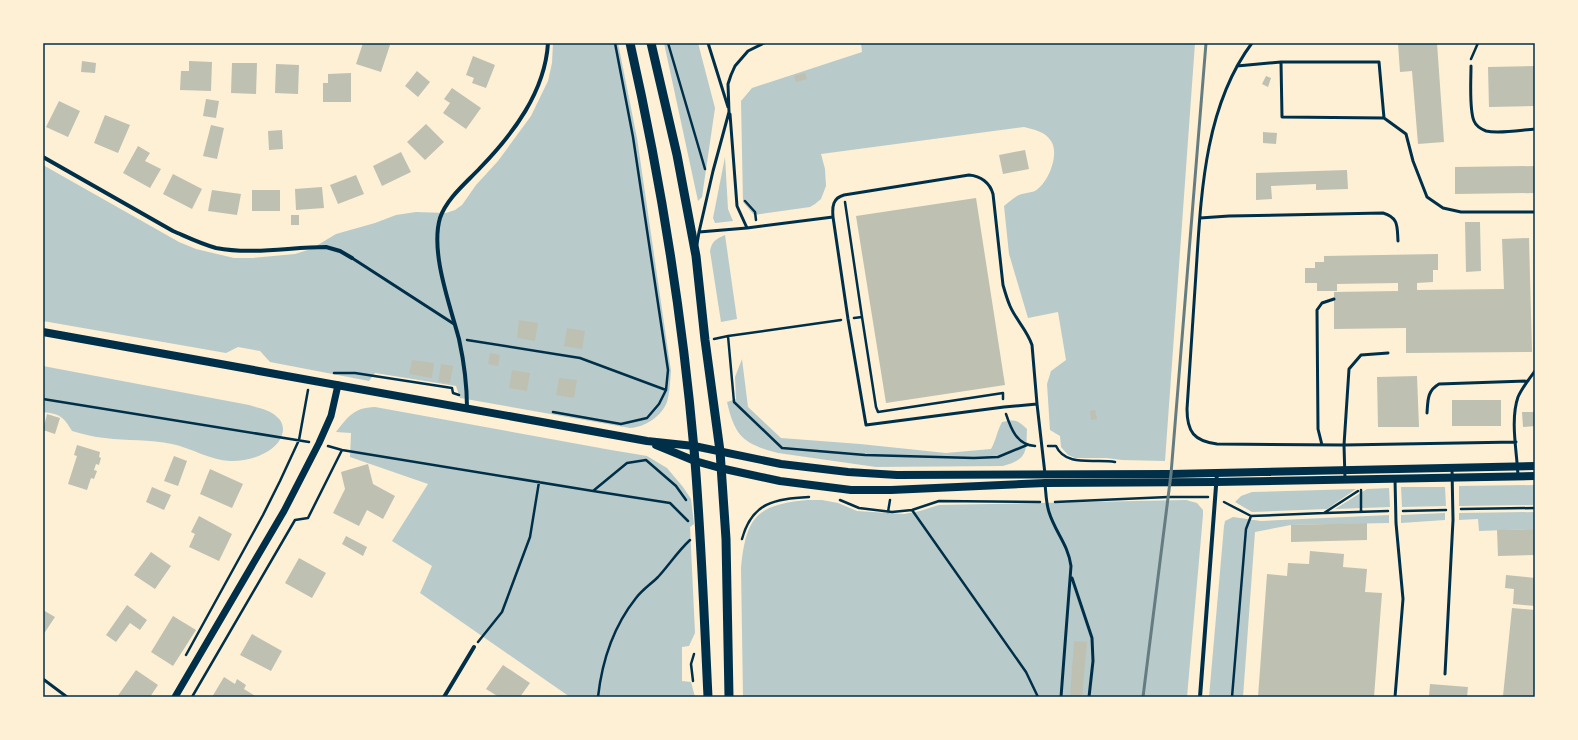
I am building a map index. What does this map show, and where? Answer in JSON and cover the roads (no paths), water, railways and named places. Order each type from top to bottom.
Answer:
[{"type":"main road","points":[[630,43],[649,135],[672,267],[694,446],[701,539],[708,697]]},
{"type":"main road","points":[[651,43],[677,156],[696,256],[705,340],[720,451],[726,539],[730,697]]},
{"type":"main road","points":[[43,332],[647,441],[694,446],[781,464],[856,472],[956,475],[1217,473],[1535,466]]},
{"type":"main road","points":[[647,441],[695,461],[720,468],[780,481],[851,490],[891,490],[1045,484],[1535,476]]},
{"type":"street","points":[[467,408],[466,381],[459,339],[441,271],[437,232],[441,216],[448,203],[506,138],[526,111],[539,85],[547,56],[548,43]]},
{"type":"street","points":[[43,157],[173,230],[216,248],[238,250],[326,247],[340,251],[352,258]]},
{"type":"street","points":[[175,697],[281,517],[319,443],[331,416],[338,385]]},
{"type":"street","points":[[1200,697],[1217,473]]},
{"type":"street","points":[[444,697],[474,647]]},
{"type":"lane","points":[[696,256],[699,232],[713,171],[730,112],[708,43]]},
{"type":"lane","points":[[747,228],[737,206],[728,84],[730,75],[735,66],[748,51],[764,43]]},
{"type":"lane","points":[[1252,43],[1237,66],[1228,86],[1215,124],[1204,183],[1200,218],[1187,409],[1188,425],[1192,433],[1200,440],[1217,444],[1344,445],[1516,442]]},
{"type":"lane","points":[[1237,66],[1281,62],[1379,62],[1384,118]]},
{"type":"lane","points":[[1281,62],[1282,116],[1384,118],[1406,134],[1413,161],[1427,197],[1443,208],[1461,212],[1535,212]]},
{"type":"lane","points":[[1471,66],[1472,111],[1474,122],[1482,129],[1492,131],[1535,130]]},
{"type":"lane","points":[[1037,404],[866,425],[833,217],[836,198],[844,195],[969,175],[979,177],[989,184],[993,194],[1003,285],[1010,307],[1029,336],[1032,345],[1047,502],[1053,521],[1070,555],[1071,576],[1061,697]]},
{"type":"lane","points":[[1200,218],[1229,216],[1383,213],[1390,215],[1395,219],[1398,241]]},
{"type":"lane","points":[[699,232],[757,227],[833,217]]},
{"type":"lane","points":[[352,258],[454,324]]},
{"type":"lane","points":[[1322,445],[1318,429],[1316,310],[1322,303],[1334,299]]},
{"type":"lane","points":[[1344,480],[1344,445],[1349,368],[1361,356],[1388,353]]},
{"type":"lane","points":[[1518,476],[1516,406],[1521,390],[1535,371]]},
{"type":"lane","points":[[1427,413],[1428,396],[1434,387],[1439,384],[1528,381]]},
{"type":"lane","points":[[1445,674],[1453,509],[1452,468]]},
{"type":"lane","points":[[1394,469],[1395,511],[1403,599],[1395,697]]},
{"type":"lane","points":[[1071,576],[1092,638],[1093,661],[1089,697]]},
{"type":"lane","points":[[43,679],[67,697]]},
{"type":"railway","points":[[1143,697],[1171,474],[1206,43]]}]
